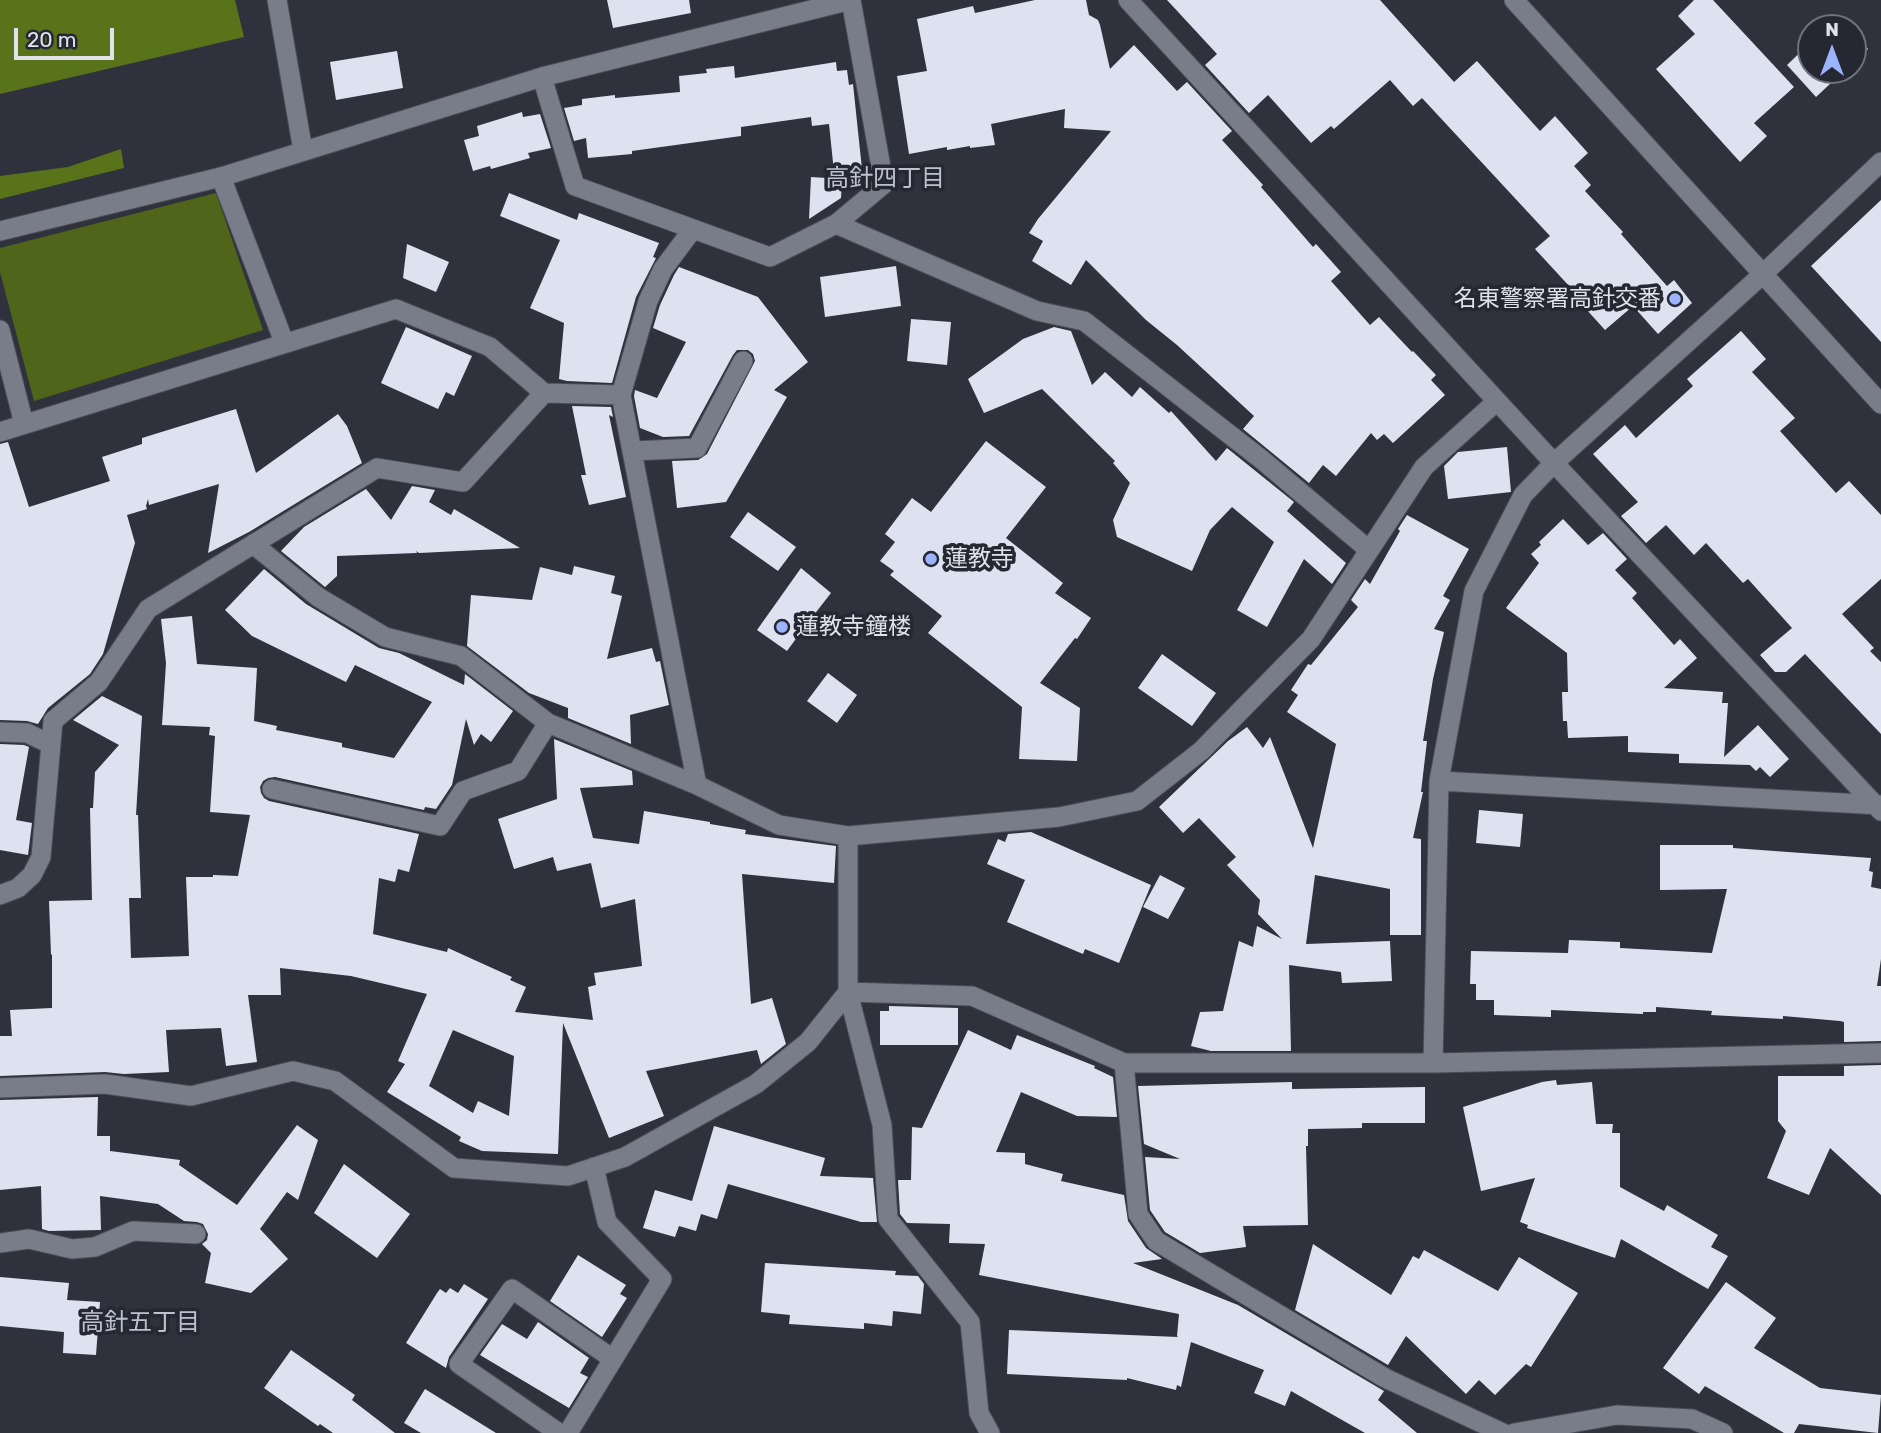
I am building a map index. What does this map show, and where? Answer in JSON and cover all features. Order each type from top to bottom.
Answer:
[{"type":"street","points":[[277,0],[303,151]]},
{"type":"street","points":[[0,231],[221,177],[542,77],[851,0],[884,184],[836,224],[770,257],[575,186],[542,77]]},
{"type":"street","points":[[1128,0],[1553,463],[1879,807]]},
{"type":"street","points":[[1514,0],[1881,404]]},
{"type":"street","points":[[1433,1063],[1439,781],[1474,591],[1523,495],[1553,463],[1763,274],[1881,162]]},
{"type":"street","points":[[221,177],[284,342]]},
{"type":"street","points":[[836,224],[1037,311],[1084,321],[1261,459],[1369,551]]},
{"type":"street","points":[[693,229],[663,270],[648,301],[621,395],[696,785]]},
{"type":"street","points":[[0,432],[396,309],[490,347],[544,393],[621,395]]},
{"type":"street","points":[[0,330],[24,424]]},
{"type":"street","points":[[632,451],[697,448],[743,361]]},
{"type":"street","points":[[0,895],[19,888],[33,876],[41,857],[53,721],[99,682],[148,609],[377,468],[463,482],[544,393]]},
{"type":"street","points":[[253,544],[318,597],[386,637],[461,656],[548,723],[696,785],[779,825],[848,836],[1059,817],[1138,801],[1201,751],[1311,639],[1424,467],[1497,401]]},
{"type":"street","points":[[272,789],[440,826],[463,792],[517,771],[548,723]]},
{"type":"street","points":[[0,732],[27,733],[51,744]]},
{"type":"street","points":[[1439,781],[1879,807]]},
{"type":"street","points":[[848,836],[848,992],[882,1125],[888,1219],[970,1322],[979,1413],[990,1433]]},
{"type":"street","points":[[848,992],[972,996],[1124,1063],[1433,1063],[1881,1053]]},
{"type":"street","points":[[2,1082],[105,1083],[191,1096],[293,1071],[335,1081],[454,1168],[568,1176],[625,1157],[756,1083],[808,1042],[848,992]]},
{"type":"street","points":[[1124,1063],[1138,1214],[1156,1241],[1385,1378],[1503,1433]]},
{"type":"street","points":[[568,1433],[662,1279],[607,1222],[594,1167]]},
{"type":"street","points":[[0,1243],[29,1239],[72,1249],[95,1247],[134,1231],[196,1234]]},
{"type":"street","points":[[559,1433],[459,1364],[512,1289],[613,1359]]},
{"type":"street","points":[[1514,1433],[1617,1415],[1692,1419],[1723,1433]]},
{"type":"green space","points":[[0,0],[235,0],[244,37],[0,94]]},
{"type":"green space","points":[[121,149],[124,168],[0,199],[0,176],[68,167]]},
{"type":"green space","points":[[216,193],[263,330],[34,401],[0,272],[0,248]]},
{"type":"building","points":[[607,0],[689,0],[691,13],[613,28]]},
{"type":"building","points":[[1035,0],[1086,0],[1089,15],[1098,20],[1100,25],[1110,69],[1134,45],[1177,91],[1187,82],[1232,131],[1222,140],[1313,247],[1316,244],[1341,272],[1331,281],[1370,325],[1379,317],[1436,375],[1431,380],[1445,395],[1393,443],[1384,434],[1377,440],[1371,433],[1336,476],[1323,465],[1309,483],[1243,429],[1254,416],[1146,320],[1086,260],[1071,285],[1032,261],[1043,241],[1029,233],[1111,131],[1064,128],[1065,109],[991,124],[995,145],[947,150],[947,147],[909,154],[897,76],[927,71],[917,19],[973,6],[975,13]]},
{"type":"building","points":[[1167,0],[1380,0],[1454,82],[1477,61],[1540,131],[1555,116],[1588,153],[1574,166],[1591,185],[1585,191],[1667,286],[1674,280],[1692,303],[1658,334],[1633,306],[1605,330],[1535,249],[1550,236],[1422,98],[1413,106],[1390,80],[1334,129],[1331,126],[1311,143],[1268,95],[1249,113],[1205,65],[1217,54]]},
{"type":"building","points":[[1694,0],[1713,0],[1794,87],[1754,123],[1767,136],[1740,162],[1656,69],[1695,34],[1678,16]]},
{"type":"building","points":[[397,51],[403,88],[336,100],[330,62]]},
{"type":"building","points":[[1797,55],[1797,76],[1787,65]]},
{"type":"building","points":[[836,62],[837,71],[847,70],[849,85],[853,84],[862,169],[834,172],[829,124],[812,126],[811,117],[741,127],[741,136],[632,151],[632,154],[588,158],[586,138],[574,141],[564,108],[582,105],[582,99],[680,92],[679,76],[707,73],[706,69],[734,66],[735,78]]},
{"type":"building","points":[[1804,84],[1830,84],[1816,97]]},
{"type":"building","points":[[522,112],[523,117],[540,114],[551,148],[528,153],[530,158],[473,171],[464,140],[479,136],[477,126]]},
{"type":"building","points":[[811,177],[842,179],[841,198],[809,219]]},
{"type":"building","points":[[509,193],[577,220],[579,213],[659,243],[653,257],[656,258],[636,297],[612,383],[559,379],[564,323],[530,308],[560,240],[500,216]]},
{"type":"building","points":[[1881,200],[1881,342],[1811,266]]},
{"type":"building","points":[[407,244],[449,262],[436,292],[403,278]]},
{"type":"building","points":[[896,266],[901,306],[825,317],[820,277]]},
{"type":"building","points":[[679,267],[758,297],[808,362],[774,390],[787,397],[726,502],[677,508],[672,461],[698,460],[707,454],[755,361],[748,350],[737,350],[689,436],[663,437],[640,428],[635,390],[657,398],[686,342],[653,328],[660,305]]},
{"type":"building","points":[[911,319],[951,322],[947,365],[907,361]]},
{"type":"building","points":[[406,327],[472,356],[454,396],[446,392],[438,409],[381,383]]},
{"type":"building","points":[[1054,327],[1071,331],[1092,385],[1105,372],[1132,397],[1140,387],[1169,413],[1171,411],[1216,461],[1227,448],[1294,502],[1287,511],[1346,563],[1332,584],[1304,559],[1267,627],[1237,610],[1274,542],[1232,507],[1210,530],[1192,571],[1117,537],[1113,520],[1130,483],[1113,463],[1115,461],[1042,389],[984,413],[968,379],[1023,339]]},
{"type":"building","points":[[1741,331],[1766,359],[1752,372],[1795,418],[1780,431],[1836,493],[1849,481],[1881,515],[1881,579],[1842,614],[1874,648],[1870,651],[1881,662],[1881,734],[1805,654],[1786,672],[1775,672],[1760,655],[1792,628],[1748,579],[1743,583],[1706,543],[1694,555],[1666,525],[1646,543],[1621,516],[1638,502],[1593,454],[1625,425],[1636,438],[1693,386],[1687,379]]},
{"type":"building","points":[[572,406],[611,407],[613,417],[609,415],[626,497],[589,505],[581,475],[586,475]]},
{"type":"building","points":[[236,409],[256,473],[338,414],[347,426],[362,463],[249,532],[208,553],[219,484],[149,505],[148,499],[147,509],[127,515],[135,543],[103,654],[90,674],[48,708],[38,724],[0,720],[0,444],[8,442],[29,507],[110,481],[102,457],[142,444],[142,438]]},
{"type":"building","points":[[986,441],[1046,487],[1006,538],[1063,583],[1055,593],[1091,618],[1040,683],[1080,708],[1077,761],[1019,759],[1022,707],[928,633],[942,616],[890,575],[894,571],[880,561],[895,542],[885,534],[912,498],[931,512]]},
{"type":"building","points":[[1507,447],[1511,492],[1448,499],[1444,466],[1458,452]]},
{"type":"building","points":[[412,486],[435,490],[429,502],[451,515],[454,509],[520,548],[337,556],[337,576],[325,587],[281,551],[304,527],[366,489],[391,520]]},
{"type":"building","points":[[748,512],[796,547],[778,571],[730,537]]},
{"type":"building","points":[[1407,515],[1469,549],[1443,596],[1450,600],[1434,629],[1444,632],[1423,741],[1427,741],[1423,792],[1413,838],[1421,839],[1421,935],[1390,935],[1390,889],[1315,875],[1306,944],[1390,941],[1392,981],[1342,983],[1341,972],[1289,965],[1291,1051],[1211,1051],[1191,1046],[1200,1012],[1223,1011],[1239,941],[1253,947],[1257,926],[1282,939],[1258,914],[1260,900],[1227,865],[1236,857],[1199,818],[1183,833],[1159,807],[1228,741],[1247,727],[1263,748],[1270,737],[1313,848],[1336,744],[1287,712],[1298,695],[1291,690],[1308,664],[1311,665],[1358,607],[1351,600],[1365,579],[1370,584]]},
{"type":"building","points":[[1563,519],[1588,545],[1603,533],[1627,559],[1615,570],[1637,593],[1632,598],[1674,645],[1680,639],[1697,658],[1664,688],[1723,692],[1722,703],[1728,703],[1724,757],[1758,725],[1789,759],[1770,777],[1760,767],[1756,771],[1750,765],[1679,763],[1679,754],[1628,752],[1628,736],[1568,738],[1567,721],[1563,721],[1562,692],[1568,692],[1567,653],[1506,608],[1539,563],[1531,554],[1541,545],[1539,542]]},
{"type":"building","points":[[574,566],[615,576],[611,593],[622,596],[607,659],[652,648],[656,662],[660,661],[669,705],[630,715],[631,744],[568,718],[568,708],[529,693],[467,646],[471,595],[532,600],[540,567],[572,575]]},
{"type":"building","points":[[801,568],[831,593],[787,651],[757,630]]},
{"type":"building","points":[[264,569],[306,604],[379,648],[399,653],[464,685],[465,674],[513,711],[491,742],[481,734],[474,745],[466,719],[452,785],[436,809],[425,807],[424,810],[275,777],[263,781],[260,787],[264,798],[269,801],[419,834],[409,872],[398,869],[395,882],[379,878],[373,934],[447,952],[448,948],[512,977],[510,980],[526,987],[515,1012],[593,1020],[588,987],[596,985],[594,973],[642,966],[635,899],[601,908],[591,863],[557,871],[553,857],[514,869],[498,819],[557,799],[554,739],[632,771],[633,785],[580,788],[593,838],[639,844],[644,811],[746,830],[745,834],[836,846],[834,883],[742,874],[751,1004],[772,998],[786,1044],[761,1064],[757,1050],[646,1071],[664,1116],[609,1138],[563,1023],[558,1154],[482,1151],[459,1141],[461,1137],[387,1092],[405,1064],[398,1061],[427,994],[351,976],[280,968],[281,995],[248,995],[257,1062],[226,1066],[221,1028],[166,1030],[169,1072],[0,1076],[0,1036],[12,1036],[10,1010],[52,1008],[49,901],[92,900],[90,808],[93,808],[95,772],[119,745],[73,720],[102,696],[142,716],[136,815],[141,898],[129,898],[131,958],[189,956],[186,877],[238,876],[250,815],[210,812],[215,736],[209,735],[210,727],[162,725],[166,663],[161,619],[192,616],[197,664],[257,668],[254,721],[277,726],[276,730],[342,743],[342,747],[394,758],[432,702],[355,665],[346,682],[252,636],[225,610]],"holes":[[[453,1030],[514,1056],[509,1116],[478,1101],[473,1113],[429,1086]]]},
{"type":"building","points":[[1162,654],[1216,693],[1192,726],[1138,688]]},
{"type":"building","points":[[828,673],[857,695],[837,723],[807,701]]},
{"type":"building","points":[[0,744],[29,747],[16,820],[32,823],[28,855],[0,850]]},
{"type":"building","points":[[1479,810],[1523,814],[1520,847],[1476,843]]},
{"type":"building","points":[[1031,832],[1151,885],[1119,963],[1085,949],[1083,954],[1007,922],[1025,880],[987,864],[998,839],[1005,842],[1008,834]]},
{"type":"building","points":[[1660,845],[1733,845],[1733,848],[1871,858],[1871,887],[1881,889],[1881,959],[1877,986],[1881,986],[1881,1041],[1844,1042],[1844,1022],[1840,1021],[1783,1016],[1783,1019],[1711,1015],[1712,1011],[1656,1007],[1656,1012],[1643,1014],[1551,1010],[1551,1017],[1494,1015],[1494,1000],[1476,1000],[1476,984],[1470,984],[1471,951],[1568,953],[1569,940],[1620,942],[1620,948],[1712,953],[1727,889],[1660,890]]},
{"type":"building","points":[[1160,875],[1185,888],[1168,919],[1143,907]]},
{"type":"building","points":[[889,1006],[958,1008],[958,1045],[880,1045],[880,1011],[889,1011]]},
{"type":"building","points":[[968,1030],[1011,1050],[1017,1035],[1095,1066],[1094,1068],[1113,1077],[1117,1117],[1077,1116],[1021,1092],[996,1152],[1025,1153],[1025,1164],[1063,1174],[1061,1181],[1124,1195],[1128,1221],[1146,1248],[1162,1259],[1133,1263],[1238,1305],[1384,1391],[1378,1400],[1417,1433],[1365,1433],[1291,1391],[1285,1406],[1254,1393],[1264,1370],[1191,1342],[1181,1387],[1177,1385],[1176,1390],[1127,1378],[1007,1374],[1009,1330],[1178,1337],[1179,1314],[979,1275],[985,1244],[949,1243],[950,1224],[907,1223],[900,1214],[898,1180],[911,1180],[912,1127],[922,1128]]},
{"type":"building","points":[[1881,1065],[1881,1195],[1830,1148],[1809,1195],[1767,1178],[1786,1131],[1778,1121],[1778,1076],[1844,1076],[1844,1066]]},
{"type":"building","points":[[1556,1080],[1557,1085],[1592,1082],[1596,1124],[1613,1124],[1612,1133],[1620,1133],[1620,1187],[1664,1211],[1667,1205],[1718,1235],[1711,1247],[1728,1256],[1708,1289],[1621,1239],[1615,1258],[1527,1228],[1528,1225],[1520,1222],[1535,1178],[1481,1191],[1463,1107]]},
{"type":"building","points":[[1292,1082],[1292,1089],[1425,1087],[1425,1123],[1362,1123],[1362,1128],[1308,1129],[1308,1225],[1243,1226],[1246,1247],[1200,1253],[1165,1232],[1150,1210],[1145,1157],[1180,1159],[1144,1144],[1138,1086]]},
{"type":"building","points":[[98,1097],[97,1136],[110,1136],[110,1151],[180,1160],[179,1165],[237,1205],[297,1125],[318,1140],[298,1200],[287,1192],[260,1229],[288,1259],[251,1293],[205,1283],[211,1253],[202,1244],[207,1240],[208,1234],[203,1224],[184,1221],[158,1204],[100,1196],[101,1230],[42,1229],[41,1186],[0,1190],[0,1100]]},
{"type":"building","points":[[714,1126],[825,1158],[820,1176],[873,1178],[877,1222],[861,1222],[728,1184],[717,1219],[701,1214],[696,1231],[679,1226],[675,1237],[643,1228],[655,1190],[692,1201]]},
{"type":"building","points":[[344,1164],[410,1214],[377,1258],[314,1213]]},
{"type":"building","points":[[1313,1244],[1391,1295],[1413,1256],[1419,1259],[1424,1250],[1498,1291],[1519,1257],[1578,1293],[1531,1367],[1526,1364],[1495,1395],[1479,1380],[1466,1394],[1406,1336],[1388,1365],[1295,1310]]},
{"type":"building","points":[[578,1255],[626,1285],[620,1294],[627,1298],[602,1337],[550,1301]]},
{"type":"building","points":[[765,1263],[896,1271],[895,1275],[918,1276],[924,1284],[921,1314],[893,1311],[892,1326],[864,1323],[864,1329],[789,1324],[790,1315],[761,1312]]},
{"type":"building","points":[[0,1277],[69,1283],[67,1300],[100,1302],[96,1355],[63,1353],[64,1332],[0,1326]]},
{"type":"building","points":[[1726,1282],[1776,1318],[1754,1348],[1820,1388],[1881,1395],[1878,1433],[1799,1424],[1794,1433],[1784,1433],[1705,1386],[1699,1394],[1663,1368]]},
{"type":"building","points":[[464,1284],[488,1299],[449,1357],[446,1368],[406,1343],[440,1289],[446,1293],[450,1288],[458,1293]]},
{"type":"building","points":[[538,1322],[589,1358],[580,1373],[588,1377],[569,1408],[480,1355],[502,1324],[527,1339]]},
{"type":"building","points":[[291,1350],[355,1395],[352,1400],[395,1433],[333,1433],[320,1424],[318,1426],[264,1388]]},
{"type":"building","points":[[425,1389],[496,1433],[421,1433],[404,1423]]},
{"type":"place","name":"名東警察署高針交番","points":[[1675,299]]},
{"type":"place","name":"蓮教寺","points":[[931,559]]},
{"type":"place","name":"蓮教寺鐘楼","points":[[782,627]]},
{"type":"district","name":"高針四丁目","points":[[885,179]]},
{"type":"district","name":"高針五丁目","points":[[140,1323]]}]
